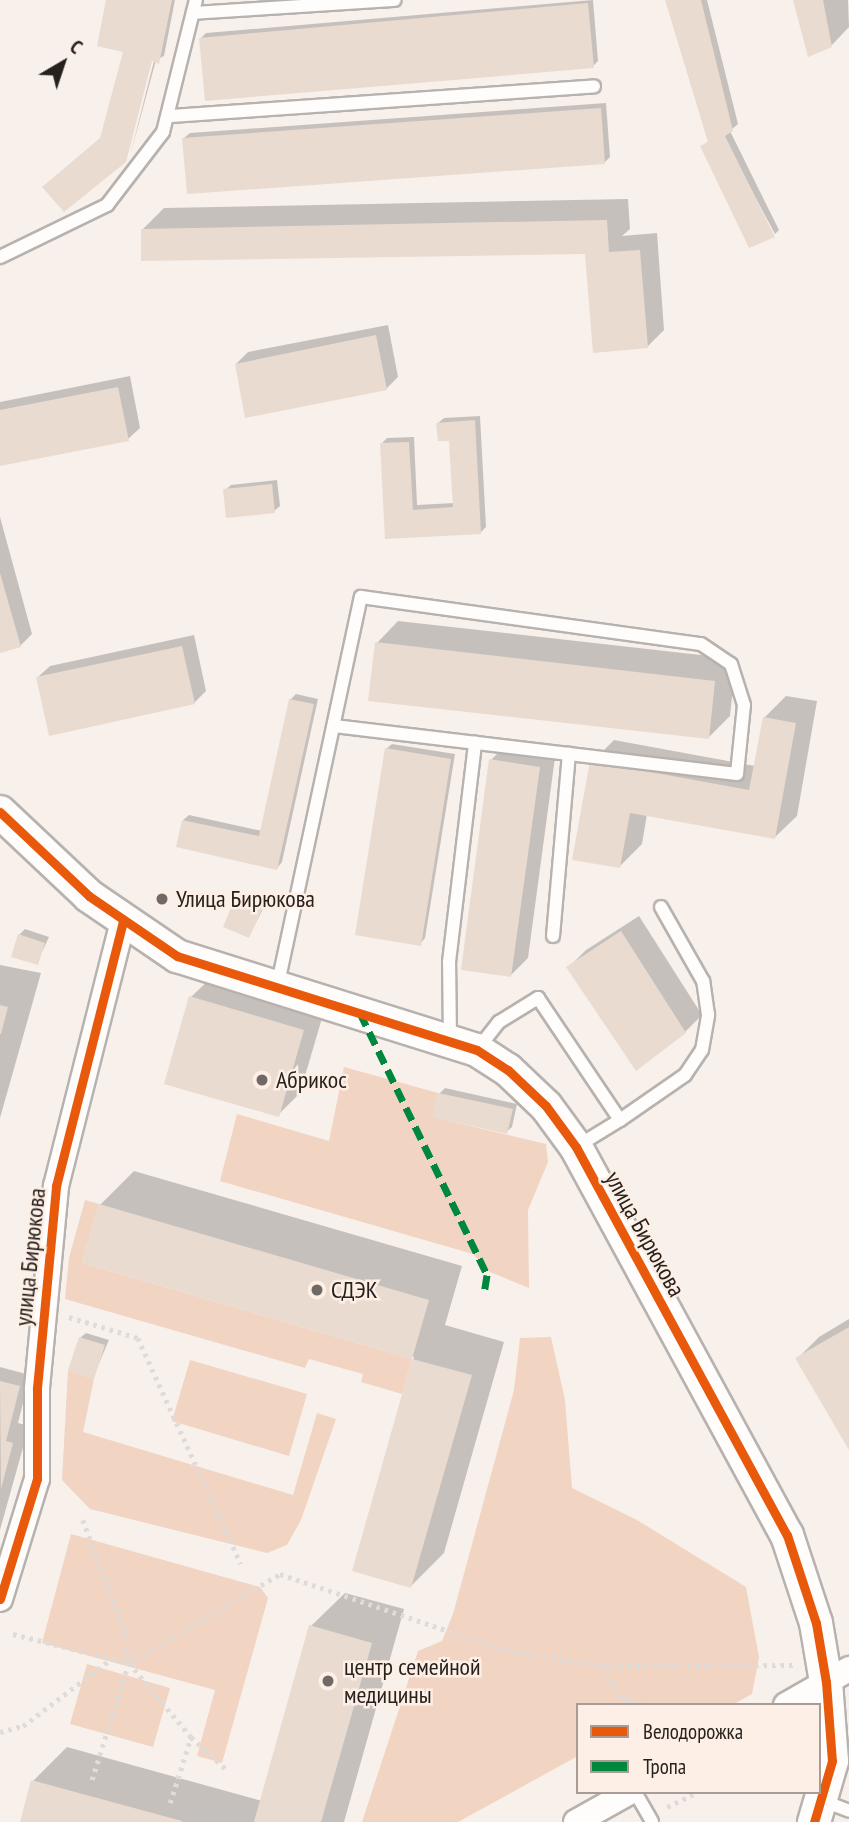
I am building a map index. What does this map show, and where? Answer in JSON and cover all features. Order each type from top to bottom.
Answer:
[{"type":"street","name":"улица Бирюкова","points":[[0,812],[89,896],[123,922],[177,956],[463,1045],[508,1070],[547,1106],[576,1147],[787,1535],[816,1623],[838,1676],[828,1811]]},
{"type":"street","name":"улица Бирюкова","points":[[0,1599],[37,1479],[37,1388],[56,1186],[123,922]]},
{"type":"street","points":[[790,1703],[838,1676]]},
{"type":"street","points":[[576,1822],[628,1794]]},
{"type":"lane","points":[[0,257],[107,205],[163,132],[170,116],[196,0]]},
{"type":"lane","points":[[193,13],[395,0]]},
{"type":"lane","points":[[170,116],[594,86]]},
{"type":"lane","points":[[277,988],[361,597],[701,644],[731,664],[744,705],[737,774],[334,726]]},
{"type":"lane","points":[[475,743],[449,962],[463,1045],[538,998],[620,1120]]},
{"type":"lane","points":[[553,936],[569,754]]},
{"type":"lane","points":[[576,1147],[685,1075],[702,1049],[708,1015],[703,981],[661,907]]},
{"type":"lane","points":[[633,1794],[652,1822]]},
{"type":"path","points":[[62,1314],[138,1338],[241,1564]]},
{"type":"path","points":[[83,1520],[124,1630],[130,1663],[92,1781]]},
{"type":"path","points":[[130,1663],[280,1574],[500,1649],[602,1666],[794,1665]]},
{"type":"path","points":[[13,1634],[130,1663],[191,1737],[228,1771]]},
{"type":"path","points":[[0,1732],[23,1726],[111,1659]]},
{"type":"path","points":[[602,1666],[626,1703]]},
{"type":"path","points":[[625,1698],[638,1703]]},
{"type":"path","points":[[170,1803],[191,1737]]},
{"type":"shaded area","points":[[344,1067],[438,1093],[433,1117],[546,1144],[548,1162],[528,1210],[529,1288],[490,1272],[473,1254],[220,1181],[237,1114],[329,1141]]},
{"type":"shaded area","points":[[85,1200],[99,1204],[82,1263],[412,1359],[402,1394],[361,1382],[363,1374],[309,1359],[305,1368],[65,1299],[69,1258]]},
{"type":"shaded area","points":[[551,1337],[565,1400],[572,1488],[637,1520],[746,1587],[759,1657],[752,1694],[736,1703],[576,1703],[576,1757],[458,1822],[362,1822],[418,1651],[442,1641],[453,1614],[514,1390],[520,1338]]},
{"type":"shaded area","points":[[190,1360],[307,1394],[289,1456],[172,1421]]},
{"type":"shaded area","points":[[68,1370],[94,1379],[83,1432],[293,1495],[317,1413],[336,1419],[301,1520],[287,1545],[267,1553],[90,1509],[62,1480]]},
{"type":"shaded area","points":[[71,1534],[260,1587],[268,1598],[222,1763],[197,1756],[215,1690],[42,1643]]},
{"type":"shaded area","points":[[87,1664],[170,1688],[153,1747],[70,1724]]},
{"type":"building","points":[[106,0],[172,0],[159,64],[152,61],[126,162],[64,212],[42,187],[100,138],[123,52],[97,46]]},
{"type":"building","points":[[665,0],[701,0],[733,131],[725,136],[775,237],[749,248],[700,146],[708,142]]},
{"type":"building","points":[[793,0],[823,0],[832,47],[808,57]]},
{"type":"building","points":[[588,3],[594,68],[205,101],[199,38]]},
{"type":"building","points":[[601,108],[605,164],[187,194],[182,138]]},
{"type":"building","points":[[607,220],[609,252],[640,250],[648,348],[593,353],[585,254],[141,261],[141,229]]},
{"type":"building","points":[[376,335],[387,390],[245,418],[235,364]]},
{"type":"building","points":[[118,387],[129,441],[0,466],[0,410]]},
{"type":"building","points":[[475,420],[481,534],[385,539],[380,443],[409,442],[413,510],[453,507],[449,441],[438,441],[436,423]]},
{"type":"building","points":[[272,484],[275,513],[226,518],[223,489]]},
{"type":"building","points":[[0,573],[21,647],[0,653]]},
{"type":"building","points":[[375,642],[715,681],[709,739],[368,701]]},
{"type":"building","points":[[182,646],[195,704],[49,736],[36,677]]},
{"type":"building","points":[[289,699],[314,704],[277,870],[176,847],[182,820],[259,836]]},
{"type":"building","points":[[763,717],[796,723],[775,839],[630,813],[620,868],[572,860],[590,761],[749,790]]},
{"type":"building","points":[[385,748],[451,759],[421,946],[355,935]]},
{"type":"building","points":[[489,759],[540,767],[511,977],[461,970]]},
{"type":"building","points":[[235,898],[262,909],[249,938],[223,927]]},
{"type":"building","points":[[621,931],[686,1033],[636,1071],[566,967]]},
{"type":"building","points":[[18,934],[45,943],[38,965],[11,957]]},
{"type":"building","points":[[189,996],[304,1030],[279,1117],[164,1084]]},
{"type":"building","points":[[0,1005],[8,1007],[1,1034],[0,1034]]},
{"type":"building","points":[[438,1093],[513,1109],[507,1134],[432,1117]]},
{"type":"building","points":[[99,1204],[429,1300],[412,1359],[82,1263]]},
{"type":"building","points":[[849,1327],[849,1450],[795,1358]]},
{"type":"building","points":[[79,1337],[105,1345],[94,1379],[68,1370]]},
{"type":"building","points":[[412,1359],[472,1375],[411,1588],[352,1571]]},
{"type":"building","points":[[0,1381],[20,1386],[6,1441],[13,1443],[1,1489]]},
{"type":"building","points":[[309,1625],[372,1643],[321,1822],[254,1822]]},
{"type":"building","points":[[31,1780],[182,1821],[182,1822],[20,1822]]},
{"type":"marked path","points":[[360,1013],[487,1275],[484,1295]]},
{"type":"cycle path","points":[[0,812],[89,896],[177,956],[477,1050],[508,1070],[546,1106],[576,1147],[787,1535],[816,1623],[826,1682],[832,1761],[814,1822]]},
{"type":"cycle path","points":[[0,1599],[37,1479],[37,1388],[56,1186],[123,922]]},
{"type":"place","name":"Улица Бирюкова","points":[[162,899]]},
{"type":"place","name":"Абрикос","points":[[262,1080]]},
{"type":"place","name":"СДЭК","points":[[317,1290]]},
{"type":"place","name":"центр семейной медицины","points":[[328,1681]]}]
